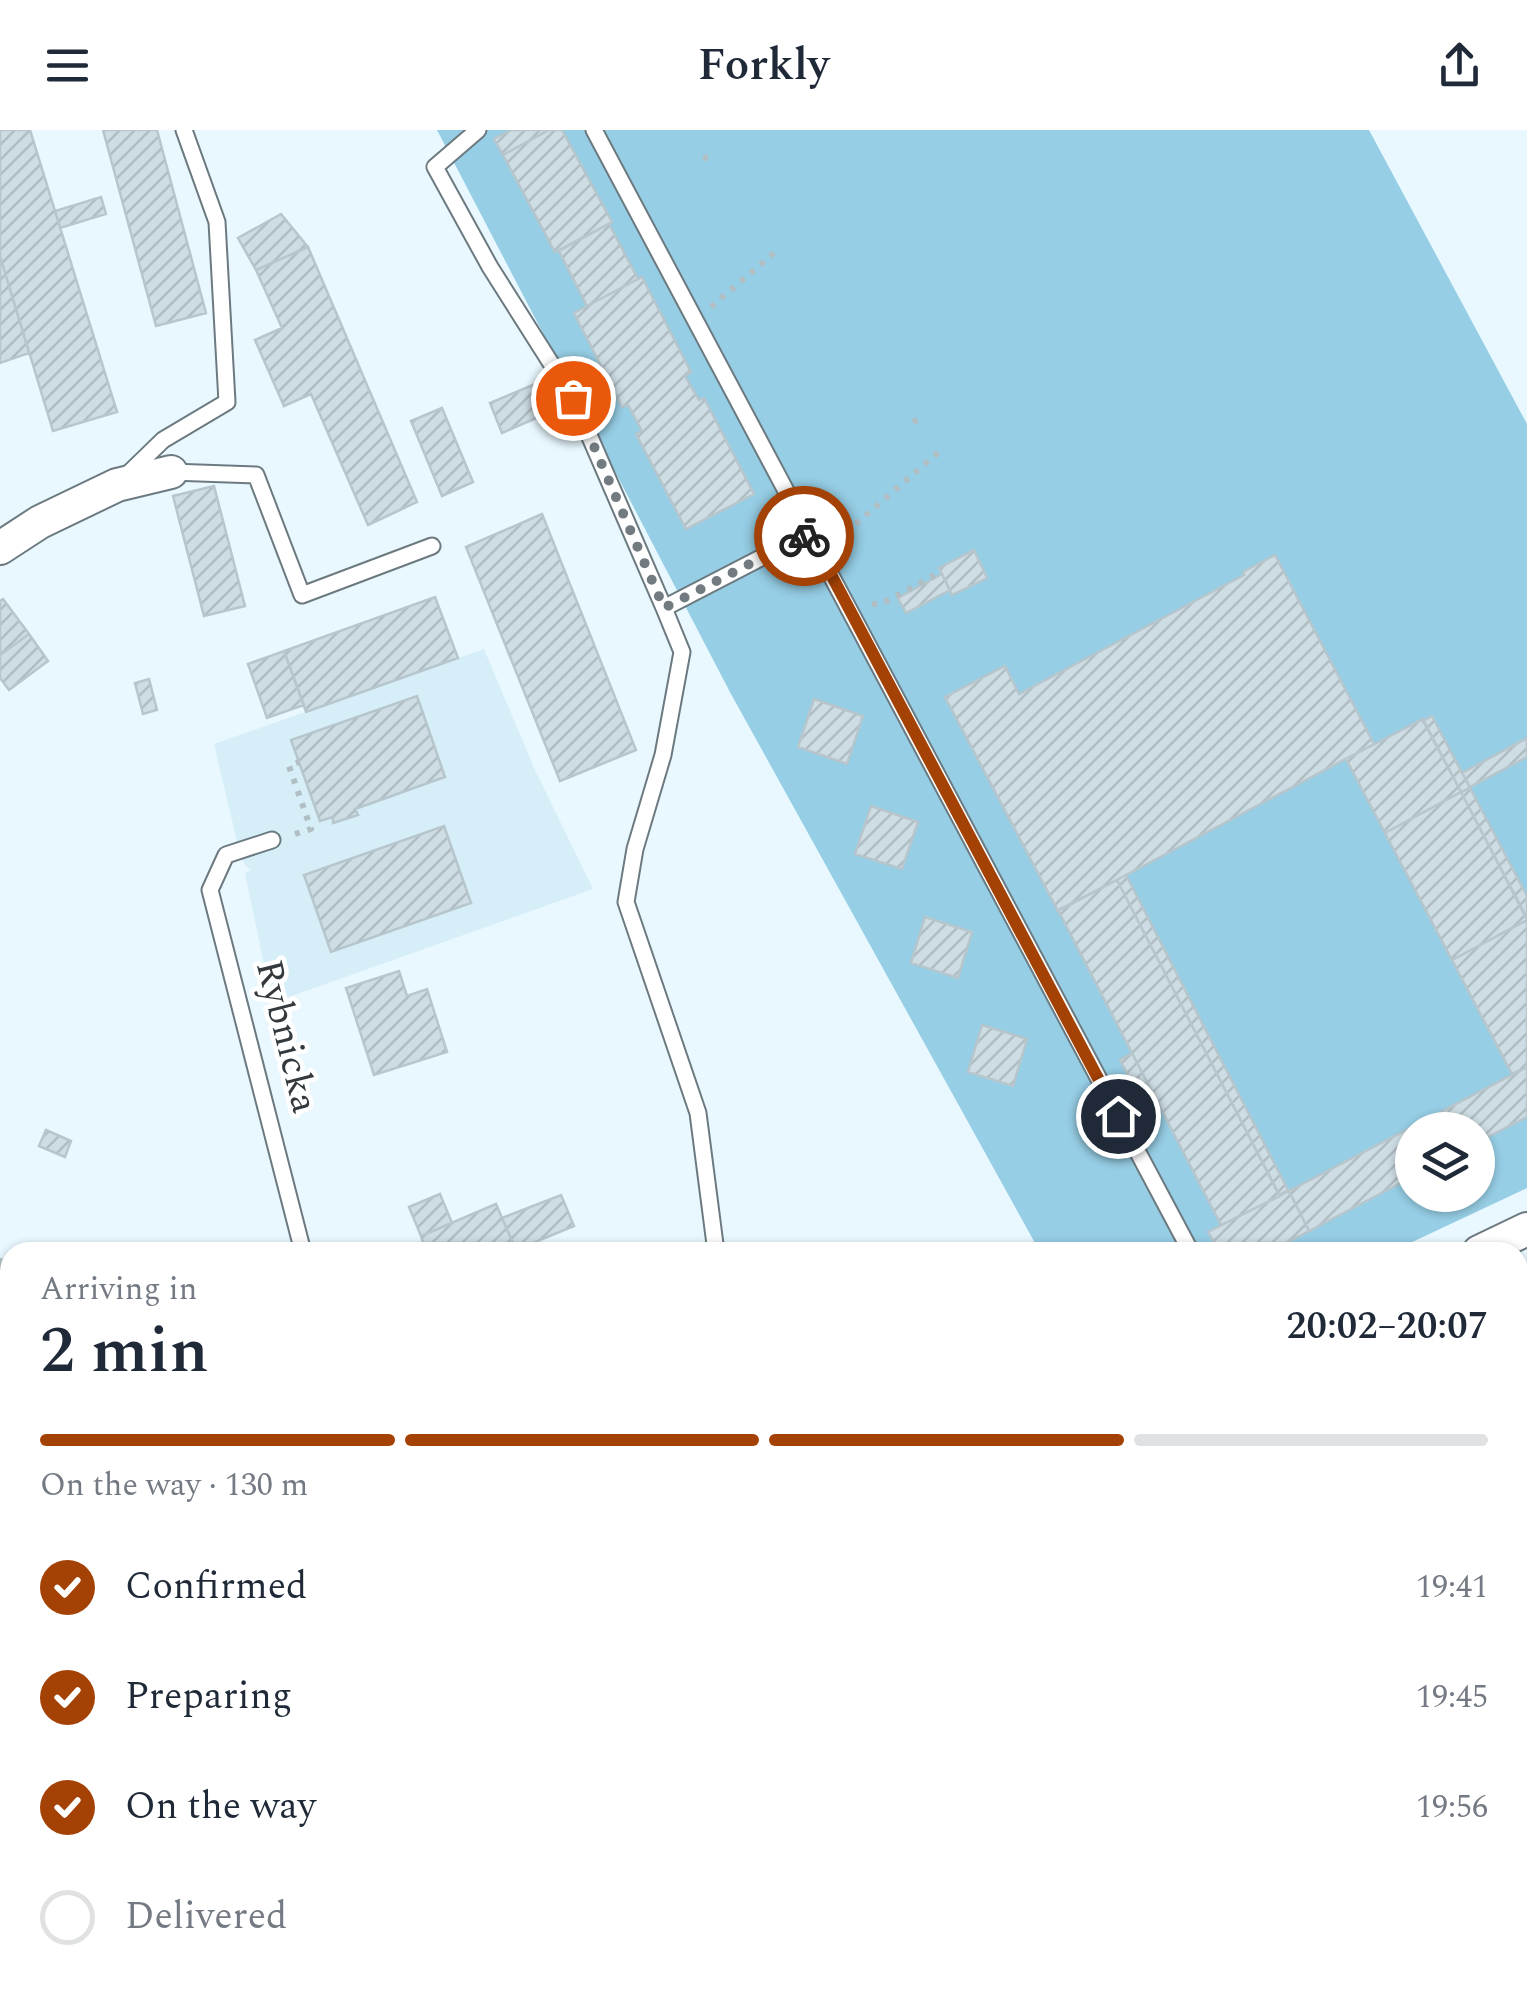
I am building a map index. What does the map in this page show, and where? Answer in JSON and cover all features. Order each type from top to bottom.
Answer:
[{"type":"street","points":[[0,548],[40,522],[116,485],[171,472]]},
{"type":"street","points":[[1499,1242],[1527,1229]]},
{"type":"lane","points":[[116,485],[163,440],[227,402],[216,222],[184,130]]},
{"type":"lane","points":[[478,130],[435,166],[490,268],[573,398],[682,652],[626,902],[698,1114],[715,1242]]},
{"type":"lane","points":[[594,130],[1185,1242]]},
{"type":"lane","points":[[171,472],[256,475],[302,595],[432,546]]},
{"type":"lane","points":[[664,608],[809,533]]},
{"type":"lane","name":"Rybnicka","points":[[272,840],[226,854],[210,890],[299,1242]]},
{"type":"path","points":[[702,158],[714,157]]},
{"type":"path","points":[[706,311],[774,253]]},
{"type":"path","points":[[913,422],[922,417]]},
{"type":"path","points":[[809,533],[819,528],[830,548],[941,450]]},
{"type":"path","points":[[860,601],[881,604],[938,574]]},
{"type":"path","points":[[272,840],[311,829],[289,766],[299,762]]},
{"type":"shaded area","points":[[437,130],[1369,130],[1527,424],[1527,1188],[1495,1203],[1495,1112],[1395,1112],[1395,1212],[1476,1212],[1412,1242],[1034,1242],[731,694]]},
{"type":"shaded area","points":[[484,649],[535,770],[593,889],[272,1003],[245,873],[251,870],[239,850],[214,744]]},
{"type":"building","points":[[0,130],[30,130],[117,412],[53,431],[0,256]]},
{"type":"building","points":[[103,130],[157,130],[206,313],[156,326]]},
{"type":"building","points":[[511,130],[549,130],[503,155],[494,139]]},
{"type":"building","points":[[549,130],[562,130],[612,222],[555,252],[503,155]]},
{"type":"building","points":[[101,197],[106,214],[60,228],[55,211]]},
{"type":"building","points":[[281,214],[308,247],[256,270],[238,238]]},
{"type":"building","points":[[609,224],[638,279],[587,306],[559,251]]},
{"type":"building","points":[[308,247],[417,502],[368,525],[311,394],[284,406],[255,340],[282,328],[256,270]]},
{"type":"building","points":[[0,256],[29,353],[0,363]]},
{"type":"building","points":[[642,277],[691,372],[685,376],[699,400],[704,398],[754,494],[686,529],[636,434],[642,431],[628,405],[622,407],[574,313]]},
{"type":"building","points":[[547,379],[559,408],[502,433],[490,403]]},
{"type":"building","points":[[442,408],[473,482],[442,496],[411,421]]},
{"type":"building","points":[[214,486],[245,606],[204,616],[173,496]]},
{"type":"building","points":[[542,514],[636,750],[560,781],[466,547]]},
{"type":"building","points":[[974,550],[987,578],[952,595],[939,568]]},
{"type":"building","points":[[1275,555],[1374,744],[1058,911],[945,697],[1005,666],[1019,694]]},
{"type":"building","points":[[942,574],[950,590],[906,613],[898,598]]},
{"type":"building","points":[[435,597],[458,658],[306,712],[284,651]]},
{"type":"building","points":[[3,599],[29,634],[0,655],[0,601]]},
{"type":"building","points":[[29,634],[48,661],[9,690],[0,678],[0,655]]},
{"type":"building","points":[[284,651],[304,705],[267,718],[248,664]]},
{"type":"building","points":[[149,679],[157,710],[143,714],[135,683]]},
{"type":"building","points":[[417,696],[445,777],[355,809],[358,815],[333,823],[333,817],[320,821],[291,740]]},
{"type":"building","points":[[814,699],[863,716],[847,764],[798,747]]},
{"type":"building","points":[[1432,716],[1470,788],[1461,792],[1423,721]]},
{"type":"building","points":[[1423,719],[1461,792],[1385,833],[1346,759]]},
{"type":"building","points":[[1527,738],[1527,757],[1470,787],[1462,773]]},
{"type":"building","points":[[1470,788],[1527,896],[1527,918],[1461,792]]},
{"type":"building","points":[[1461,792],[1527,920],[1452,960],[1385,833]]},
{"type":"building","points":[[871,806],[918,822],[902,869],[855,854]]},
{"type":"building","points":[[444,826],[471,903],[331,952],[304,875]]},
{"type":"building","points":[[1126,875],[1288,1190],[1279,1195],[1117,880]]},
{"type":"building","points":[[1117,880],[1280,1196],[1221,1225],[1058,910]]},
{"type":"building","points":[[925,917],[972,932],[958,978],[911,963]]},
{"type":"building","points":[[1527,920],[1527,1067],[1512,1074],[1452,960]]},
{"type":"building","points":[[399,971],[407,996],[427,989],[447,1052],[374,1075],[346,988]]},
{"type":"building","points":[[982,1025],[1027,1039],[1013,1086],[968,1072]]},
{"type":"building","points":[[1132,1053],[1147,1082],[1135,1089],[1120,1060]]},
{"type":"building","points":[[1527,1067],[1527,1117],[1495,1133],[1495,1112],[1441,1112]]},
{"type":"building","points":[[46,1130],[71,1141],[65,1157],[39,1146]]},
{"type":"building","points":[[1395,1136],[1395,1186],[1309,1231],[1289,1191]]},
{"type":"building","points":[[1289,1191],[1309,1231],[1288,1242],[1214,1242],[1208,1232]]},
{"type":"building","points":[[440,1194],[452,1223],[421,1236],[409,1207]]},
{"type":"building","points":[[561,1195],[574,1226],[535,1242],[512,1242],[502,1218]]},
{"type":"building","points":[[496,1204],[513,1242],[423,1242],[421,1236]]},
{"type":"way so far","points":[[573,398],[664,608],[804,536]]},
{"type":"route","points":[[804,536],[809,533],[1118,1116]]}]
